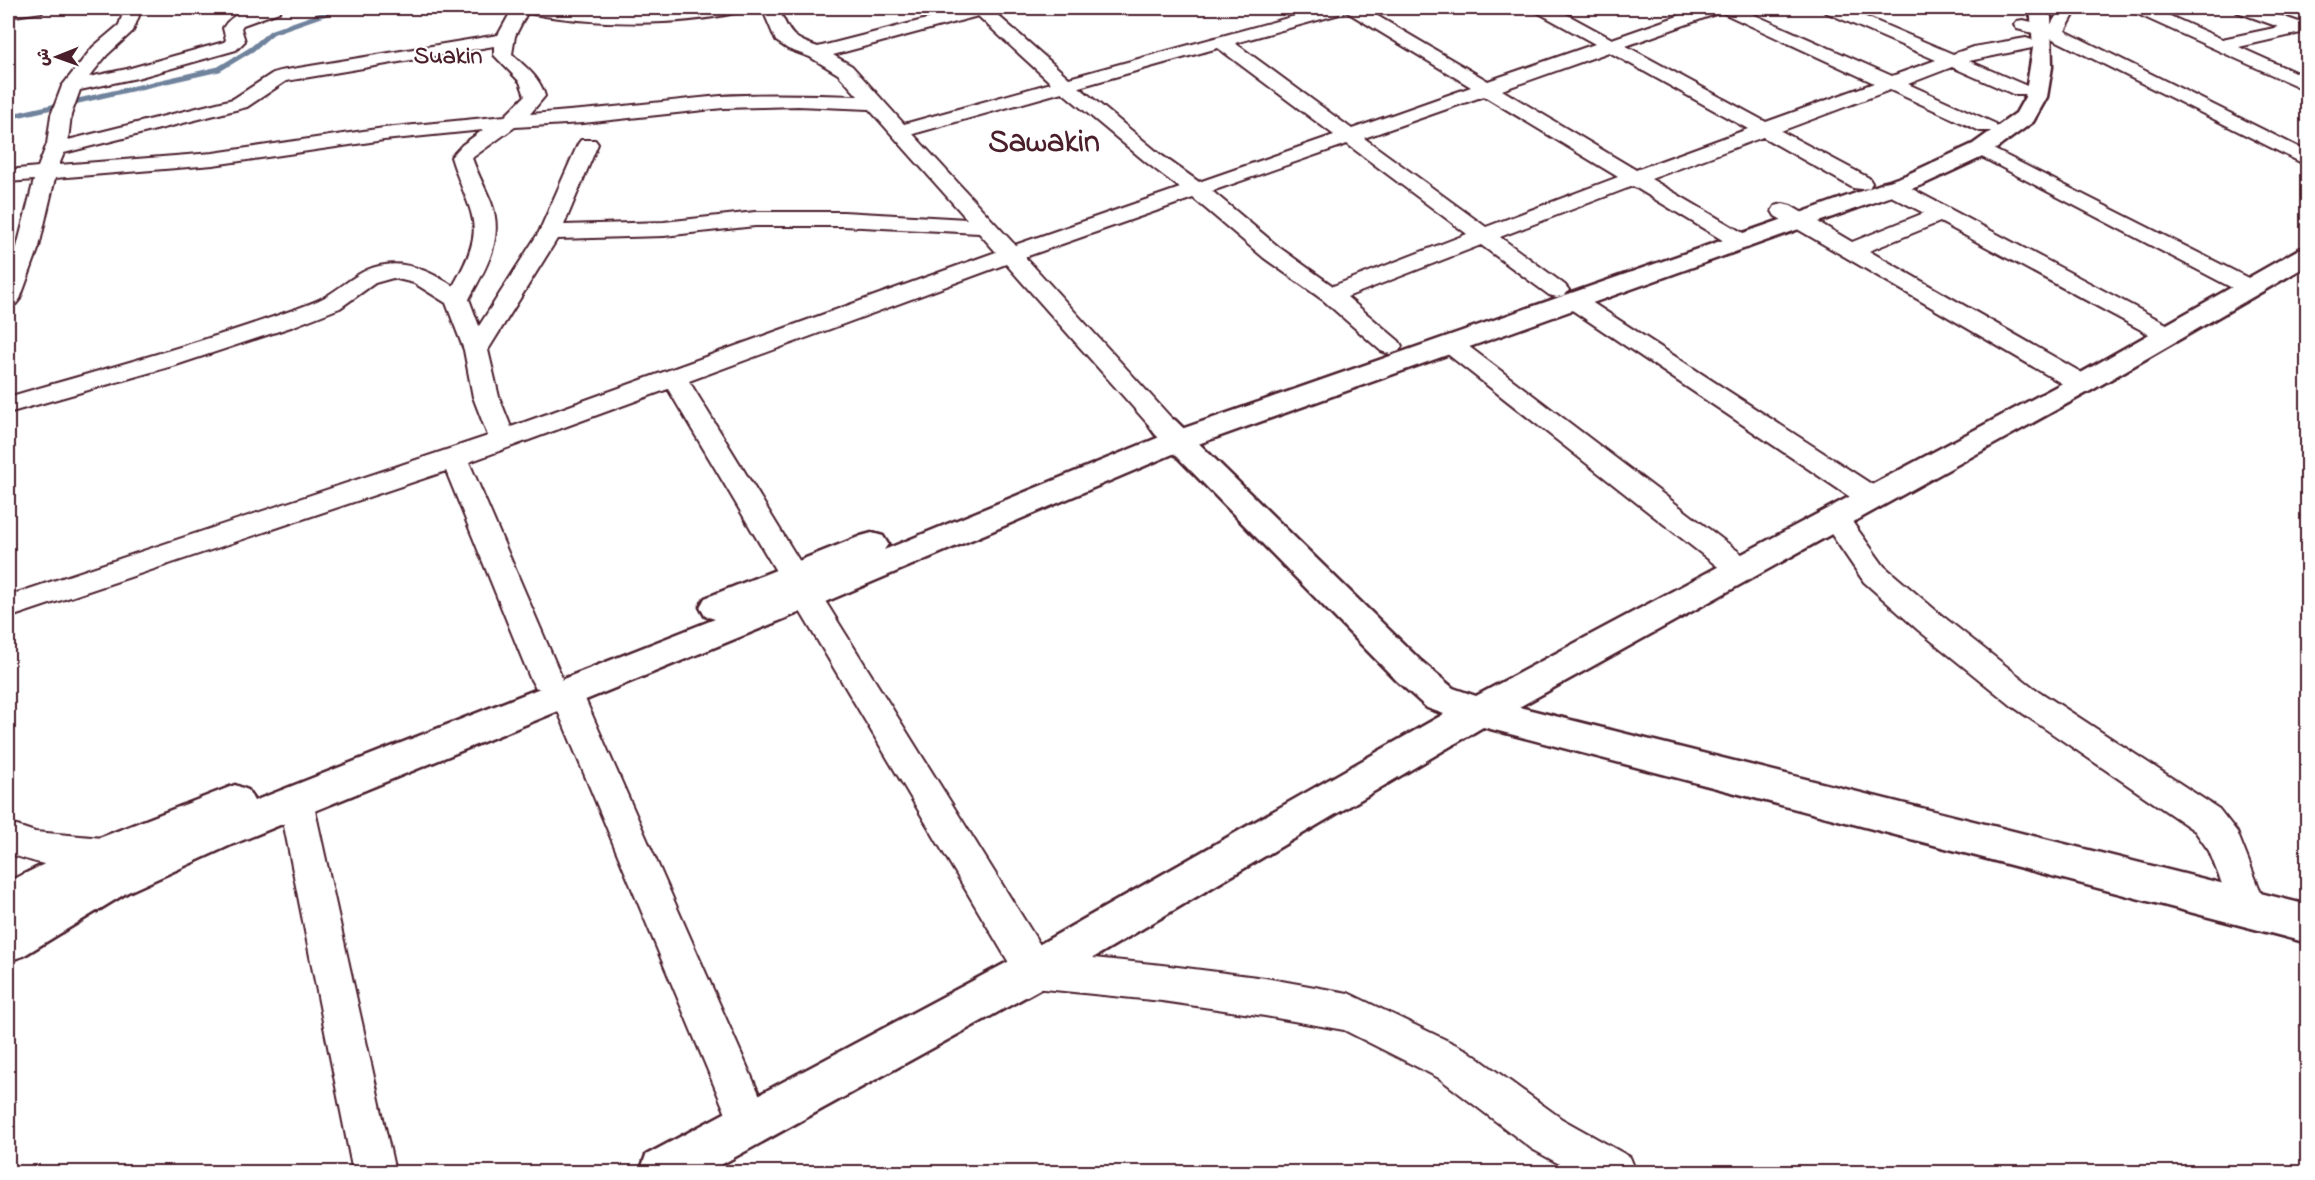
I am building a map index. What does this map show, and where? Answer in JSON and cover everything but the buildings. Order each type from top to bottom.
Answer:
[{"type":"main road","points":[[1792,216],[1861,183],[1984,138],[2020,90],[2034,25]]},
{"type":"main road","points":[[8,902],[103,854],[556,685],[1390,346],[1565,295],[1792,216],[1891,188],[2025,117],[2036,97],[2042,67],[2034,25]]},
{"type":"main road","points":[[663,1173],[1034,970],[1479,712],[2082,384],[2248,286],[2307,254]]},
{"type":"main road","points":[[1171,434],[1450,344],[1565,295]]},
{"type":"main road","points":[[1171,434],[1409,671],[1440,698],[1479,712],[2307,924]]},
{"type":"main road","points":[[8,942],[114,879],[556,685]]},
{"type":"street","points":[[8,12],[36,8]]},
{"type":"street","points":[[8,299],[28,247],[46,173],[55,149],[61,115],[72,86],[99,51],[127,27],[133,8]]},
{"type":"street","points":[[72,86],[130,74],[230,46],[236,41],[232,28],[236,21],[273,8]]},
{"type":"street","points":[[457,299],[482,255],[487,230],[482,205],[460,157],[475,142],[521,114],[535,96],[534,87],[503,55],[502,48],[505,39],[521,8]]},
{"type":"street","points":[[529,8],[559,13],[617,15],[669,14],[733,8]]},
{"type":"street","points":[[770,8],[782,38],[817,53],[845,70],[1171,434]]},
{"type":"street","points":[[900,131],[1220,40],[1342,8]]},
{"type":"street","points":[[1352,8],[1734,236]]},
{"type":"street","points":[[1543,8],[1861,183]]},
{"type":"street","points":[[8,607],[454,458],[1012,254],[1717,8]]},
{"type":"street","points":[[1726,8],[1894,84],[1984,138],[2248,286]]},
{"type":"street","points":[[1831,8],[2020,90]]},
{"type":"street","points":[[1331,295],[1636,177],[1986,50],[2069,8]]},
{"type":"street","points":[[2139,8],[2307,86]]},
{"type":"street","points":[[2243,8],[2296,27]]},
{"type":"street","points":[[817,53],[985,9],[1064,84],[1154,159],[1197,189],[1272,253],[1331,295],[1390,346]]},
{"type":"street","points":[[2221,45],[2296,27],[2307,9]]},
{"type":"street","points":[[2034,25],[2307,160]]},
{"type":"street","points":[[55,149],[240,103],[280,77],[505,39]]},
{"type":"street","points":[[1220,40],[1565,295],[1872,498]]},
{"type":"street","points":[[8,176],[213,159],[384,134],[723,102],[798,100],[875,103]]},
{"type":"street","points":[[476,350],[550,232],[588,144]]},
{"type":"street","points":[[2283,147],[2307,146]]},
{"type":"street","points":[[1891,188],[2167,334]]},
{"type":"street","points":[[1851,250],[1941,214]]},
{"type":"street","points":[[1792,216],[2082,384]]},
{"type":"street","points":[[550,232],[664,229],[755,219],[843,219],[987,227]]},
{"type":"street","points":[[8,405],[327,306],[352,291],[366,278],[381,272],[413,273],[457,299],[476,350],[486,397],[503,440]]},
{"type":"street","points":[[1450,344],[1741,569]]},
{"type":"street","points":[[674,378],[1034,970],[1173,984],[1348,1012],[1453,1064],[1547,1134],[1615,1173]]},
{"type":"street","points":[[454,458],[751,1123]]},
{"type":"street","points":[[1835,519],[1875,574],[1929,622],[2023,697],[2207,820],[2224,843],[2250,910]]},
{"type":"street","points":[[296,801],[374,1173]]},
{"type":"street","points":[[8,838],[36,848],[103,854]]},
{"type":"waterway","points":[[8,117],[219,69],[252,49],[272,32],[341,8]]},
{"type":"district","name":"Suakin","points":[[448,55]]},
{"type":"district","name":"Sawakin","points":[[1044,140]]}]
